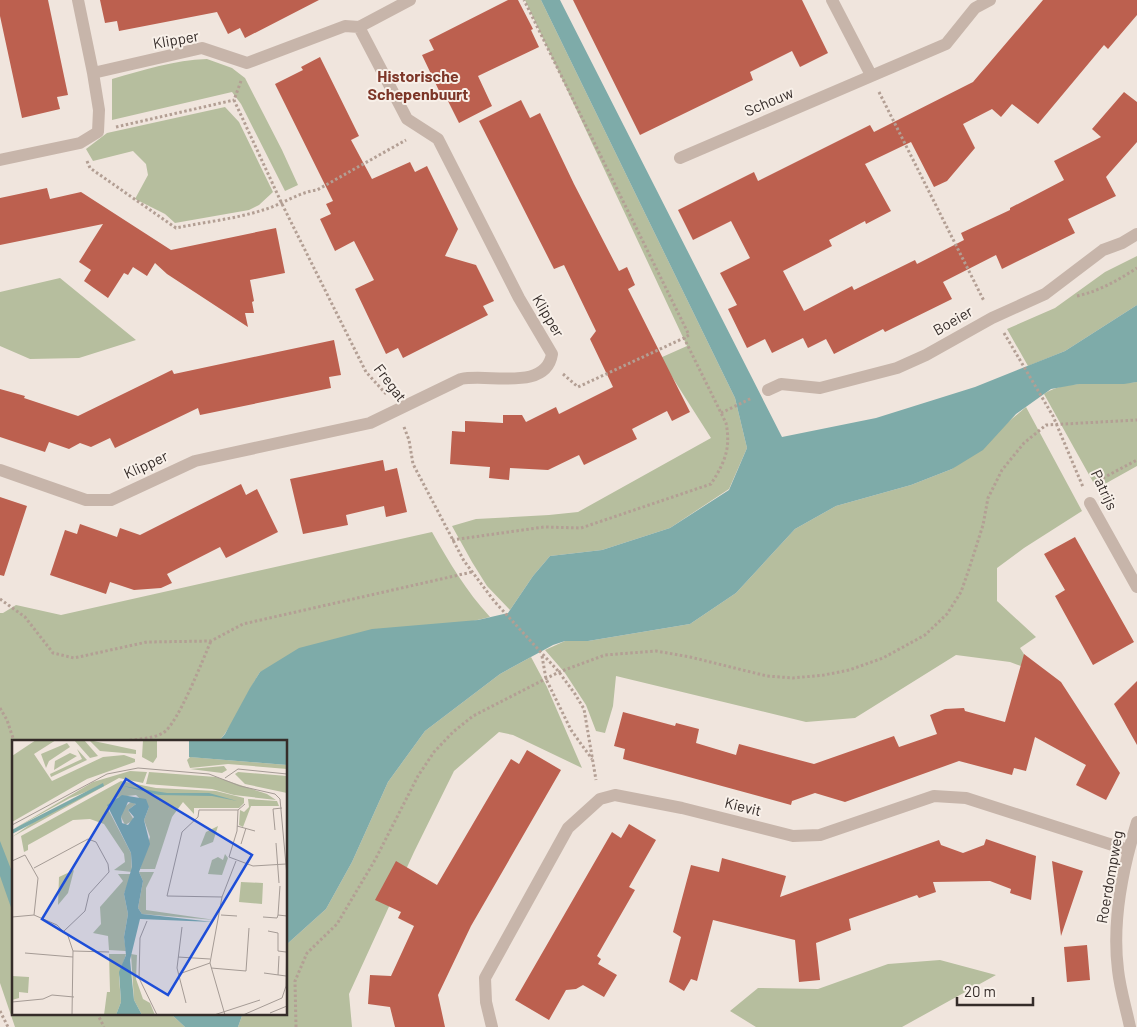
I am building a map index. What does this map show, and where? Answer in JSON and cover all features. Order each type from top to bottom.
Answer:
[{"type":"street","points":[[0,160],[80,143],[98,132],[99,110],[94,73],[78,0]]},
{"type":"street","points":[[247,63],[345,26],[359,27],[410,0]]},
{"type":"street","points":[[832,0],[871,75]]},
{"type":"street","name":"Schouw","points":[[680,158],[946,44],[970,4],[990,0]]},
{"type":"street","name":"Klipper","points":[[0,470],[86,500],[111,500],[195,461],[370,423],[461,379],[472,377],[521,379],[542,372],[551,363],[552,354],[519,298],[438,139],[407,119],[359,27]]},
{"type":"street","name":"Klipper","points":[[94,73],[202,48],[247,63]]},
{"type":"street","name":"Boeier","points":[[768,390],[781,384],[820,388],[897,368],[926,356],[992,318],[1045,294],[1103,250],[1122,243],[1137,234]]},
{"type":"street","name":"Patrijs","points":[[1090,503],[1137,587]]},
{"type":"street","name":"Kievit","points":[[492,1027],[486,1002],[485,978],[568,828],[600,799],[615,795],[682,808],[793,836],[820,836],[934,796],[966,798],[1128,850]]},
{"type":"street","name":"Roerdompweg","points":[[1130,1027],[1118,970],[1117,915],[1128,850],[1137,822]]},
{"type":"path","points":[[524,0],[689,335],[578,387],[551,363]]},
{"type":"path","points":[[98,132],[234,100],[247,63]]},
{"type":"path","name":"Patrijs","points":[[871,75],[992,318],[1002,329],[1056,424],[1090,503]]},
{"type":"path","name":"Fregat","points":[[234,100],[282,204],[366,372],[386,392],[397,410],[409,440],[413,464],[452,540],[472,572],[494,601],[559,672],[575,694],[584,709],[592,760],[571,730],[546,679]]},
{"type":"path","points":[[80,143],[90,168],[176,228],[260,211],[282,204],[309,191],[316,190],[424,130]]},
{"type":"path","points":[[1045,294],[1074,296],[1094,292],[1137,268]]},
{"type":"path","points":[[452,540],[544,527],[581,528],[711,484],[722,467],[728,451],[729,435],[726,423],[684,338]]},
{"type":"path","points":[[721,413],[731,408]]},
{"type":"path","points":[[296,1027],[295,981],[308,953],[337,924],[375,860],[418,776],[434,752],[453,732],[473,716],[559,672],[606,655],[656,651],[690,657],[767,676],[793,678],[849,670],[883,658],[925,635],[947,614],[961,592],[983,525],[988,498],[1002,470],[1024,443],[1046,425],[1137,420]]},
{"type":"path","points":[[1090,503],[1103,478],[1137,460]]},
{"type":"path","points":[[0,599],[25,617],[53,653],[74,658],[147,642],[211,641],[243,624],[472,572]]},
{"type":"path","points":[[133,740],[148,738],[164,732],[184,704],[211,641]]},
{"type":"path","points":[[542,654],[546,679]]},
{"type":"path","points":[[0,708],[7,720],[14,740]]},
{"type":"path","points":[[0,1011],[8,1027]]},
{"type":"path","points":[[98,1014],[104,1026],[99,1027]]},
{"type":"green space","points":[[525,0],[541,0],[735,398],[747,448],[729,489],[670,528],[602,550],[550,556],[533,576],[510,610],[487,586],[452,526],[476,519],[578,512],[711,438],[660,358],[687,346]]},
{"type":"green space","points":[[207,59],[232,68],[245,78],[298,185],[285,191],[241,104],[232,92],[112,120],[112,79],[171,63]]},
{"type":"green space","points":[[225,107],[239,122],[273,192],[259,205],[249,210],[175,223],[165,214],[135,199],[148,175],[146,164],[133,151],[93,161],[86,149],[107,133]]},
{"type":"green space","points":[[1137,256],[1137,305],[1065,351],[1028,366],[1007,329],[1055,308],[1105,272]]},
{"type":"green space","points":[[60,278],[136,340],[79,358],[30,359],[0,346],[0,292]]},
{"type":"green space","points":[[1137,382],[1137,466],[1103,485],[1109,494],[1102,498],[1044,394],[1054,389],[1077,384]]},
{"type":"green space","points":[[1026,407],[1082,511],[1024,548],[997,568],[997,601],[1036,637],[1020,648],[1035,671],[1010,662],[956,655],[855,718],[806,722],[616,676],[613,706],[605,733],[596,731],[586,705],[565,673],[545,650],[565,641],[588,641],[690,624],[736,593],[795,529],[836,506],[911,485],[952,469]]},
{"type":"green space","points":[[432,532],[466,587],[490,617],[260,672],[231,725],[220,740],[12,740],[12,1014],[171,1014],[185,1027],[15,1027],[0,983],[0,613],[16,605],[61,615]]},
{"type":"green space","points":[[531,657],[547,687],[582,768],[513,735],[499,732],[454,771],[414,852],[349,994],[352,1027],[238,1027],[243,1014],[288,1014],[288,943],[326,909],[352,862],[388,782],[425,731],[500,674]]},
{"type":"green space","points":[[940,960],[996,975],[902,1027],[756,1027],[730,1011],[758,988],[818,989],[888,964]]},
{"type":"water","points":[[541,0],[560,0],[782,437],[876,418],[975,387],[1065,351],[1137,305],[1137,382],[1124,384],[1079,384],[1051,389],[1016,414],[983,450],[952,469],[911,485],[836,506],[795,529],[736,593],[690,624],[588,641],[565,641],[553,645],[500,674],[425,731],[388,782],[352,862],[326,909],[288,943],[288,740],[220,740],[260,672],[299,648],[372,629],[478,620],[508,613],[533,576],[550,556],[602,550],[670,528],[729,490],[747,448],[735,398]]},
{"type":"water","points":[[0,841],[12,872],[12,910],[0,876]]},
{"type":"water","points":[[171,1014],[243,1014],[238,1027],[185,1027]]},
{"type":"building","points":[[0,0],[48,0],[68,95],[57,97],[60,109],[22,118],[0,16]]},
{"type":"building","points":[[100,0],[319,0],[245,38],[240,28],[228,34],[217,12],[119,31],[117,21],[105,23]]},
{"type":"building","points":[[508,0],[518,0],[533,29],[531,30],[539,47],[478,76],[492,106],[459,123],[445,95],[442,97],[422,55],[434,50],[429,40]]},
{"type":"building","points":[[573,0],[802,0],[828,53],[800,67],[792,51],[750,72],[753,80],[640,135]]},
{"type":"building","points":[[1043,0],[1137,0],[1137,15],[1108,49],[1104,45],[1038,124],[1012,104],[1001,117],[992,109],[963,124],[975,148],[947,181],[934,187],[911,142],[865,164],[891,211],[866,224],[865,221],[829,240],[832,246],[783,271],[804,311],[852,286],[854,290],[915,260],[917,264],[964,240],[961,233],[1010,210],[1010,208],[1064,180],[1054,161],[1101,137],[1092,129],[1124,92],[1137,102],[1137,142],[1106,177],[1116,196],[1068,219],[1075,233],[1002,269],[996,255],[943,282],[952,299],[885,332],[883,329],[834,354],[826,339],[808,348],[803,338],[772,353],[765,339],[747,348],[728,309],[737,305],[720,273],[750,258],[731,221],[693,240],[678,210],[754,172],[758,181],[870,125],[874,132],[973,82]]},
{"type":"building","points":[[320,57],[359,136],[351,140],[372,179],[410,162],[415,172],[427,166],[458,229],[445,256],[476,265],[494,301],[483,306],[488,315],[403,358],[398,348],[386,354],[355,289],[374,280],[354,241],[335,251],[320,219],[331,214],[326,204],[333,201],[275,84],[303,70],[301,67]]},
{"type":"building","points":[[521,100],[530,118],[540,113],[619,271],[627,267],[635,285],[628,289],[690,412],[672,421],[667,411],[632,429],[637,439],[584,465],[579,455],[548,470],[510,468],[509,480],[489,478],[490,467],[450,464],[452,431],[465,432],[465,421],[503,423],[503,415],[522,415],[526,422],[556,407],[559,414],[613,387],[590,339],[596,331],[564,265],[554,269],[479,121]]},
{"type":"building","points":[[47,188],[50,199],[81,192],[171,250],[276,228],[285,273],[250,280],[254,313],[245,313],[248,327],[167,274],[155,263],[147,276],[133,267],[128,275],[124,273],[108,298],[84,281],[91,270],[79,262],[103,224],[0,245],[0,198]]},
{"type":"building","points":[[334,340],[341,375],[329,377],[331,388],[200,415],[198,408],[115,448],[110,438],[91,447],[80,443],[69,449],[49,442],[45,452],[0,437],[0,389],[25,396],[24,398],[78,416],[172,370],[174,374]]},
{"type":"building","points":[[383,460],[385,471],[397,468],[407,512],[386,517],[384,506],[346,515],[348,525],[303,534],[290,479]]},
{"type":"building","points":[[241,484],[246,495],[257,489],[278,532],[226,558],[220,547],[167,574],[172,583],[161,588],[134,590],[110,582],[106,594],[50,575],[65,530],[77,534],[80,524],[117,537],[120,528],[140,535]]},
{"type":"building","points":[[0,497],[27,506],[4,576],[0,575]]},
{"type":"building","points":[[1075,537],[1134,642],[1093,665],[1055,596],[1065,590],[1044,554]]},
{"type":"building","points":[[1024,654],[1061,682],[1120,773],[1106,800],[1076,785],[1086,765],[1035,737],[1026,771],[1014,768],[1012,775],[959,761],[845,802],[815,793],[792,801],[791,805],[623,759],[625,749],[614,746],[623,712],[675,726],[676,723],[699,729],[696,743],[736,755],[739,744],[814,764],[894,736],[899,747],[937,734],[930,715],[945,709],[964,708],[965,711],[1005,722]]},
{"type":"building","points":[[1137,681],[1137,745],[1114,704]]},
{"type":"building","points":[[527,750],[561,770],[471,926],[438,995],[445,1027],[395,1027],[390,1007],[368,1004],[370,975],[391,976],[414,926],[398,918],[401,912],[375,900],[396,861],[437,885],[511,759],[519,764]]},
{"type":"building","points":[[629,824],[656,840],[629,887],[635,890],[597,956],[601,959],[598,964],[617,975],[604,997],[583,985],[576,989],[566,990],[549,1020],[515,1000],[612,832],[621,838]]},
{"type":"building","points":[[986,839],[1036,856],[1031,900],[1010,893],[1011,889],[990,881],[933,882],[936,892],[919,898],[917,895],[849,919],[851,930],[816,943],[820,980],[799,982],[795,940],[713,920],[697,981],[691,979],[684,991],[669,982],[681,937],[673,932],[691,865],[719,872],[722,858],[786,876],[780,897],[939,840],[941,845],[963,853],[984,845]]},
{"type":"building","points":[[1052,861],[1083,871],[1061,936]]},
{"type":"building","points":[[1087,945],[1090,980],[1067,982],[1064,947]]},
{"type":"district","name":"Historische Schepenbuurt","points":[[418,85]]}]
